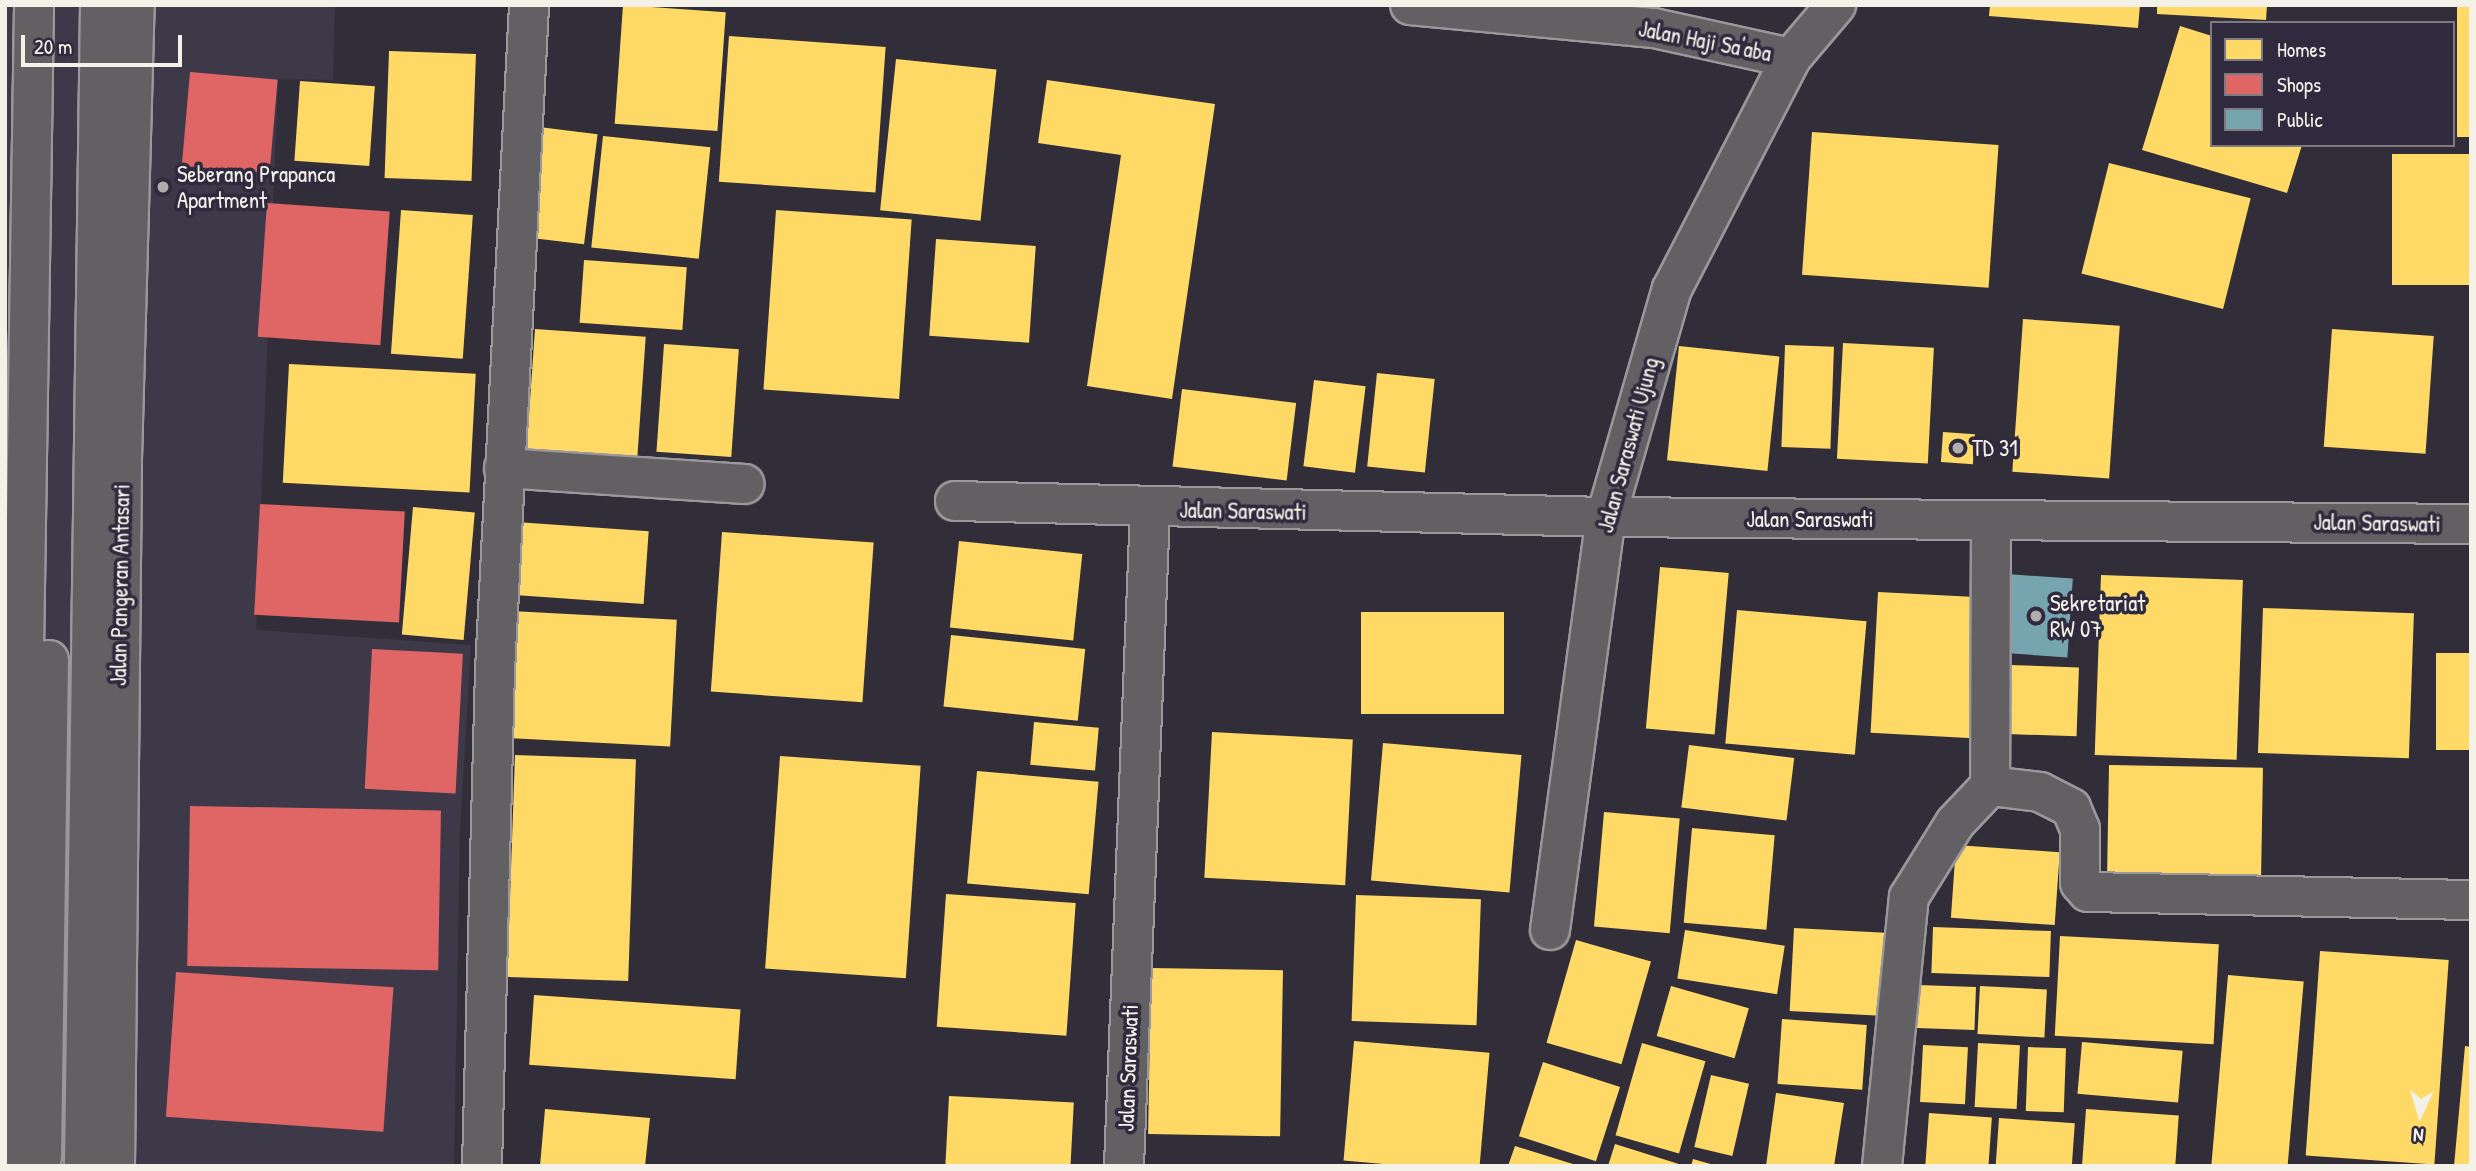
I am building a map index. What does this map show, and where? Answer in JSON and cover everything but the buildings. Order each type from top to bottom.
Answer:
[{"type":"street","points":[[16,1166],[11,1028],[34,5]]},
{"type":"street","points":[[42,1166],[59,5]]},
{"type":"street","points":[[84,1166],[100,5]]},
{"type":"street","name":"Jalan Pangeran Antasari","points":[[115,1166],[122,459],[135,5]]},
{"type":"street","points":[[482,1166],[504,468],[529,5]]},
{"type":"street","name":"Jalan Haji Sa'aba","points":[[1410,5],[1654,29],[1791,58]]},
{"type":"street","name":"Jalan Saraswati Ujung","points":[[1550,930],[1606,517],[1672,289],[1791,58],[1836,5]]},
{"type":"street","points":[[504,468],[744,484]]},
{"type":"street","name":"Jalan Saraswati","points":[[956,501],[1150,509],[1606,517],[2471,524]]},
{"type":"street","name":"Jalan Saraswati","points":[[1124,1166],[1150,509]]},
{"type":"street","points":[[1882,1166],[1909,897],[1948,832],[1990,786],[1991,520]]},
{"type":"street","points":[[1990,786],[2040,792],[2071,808],[2080,829],[2080,883],[2088,891],[2471,900]]},
{"type":"shaded area","points":[[5,5],[335,5],[333,80],[278,79],[256,630],[471,645],[460,829],[454,1166],[5,1166]]},
{"type":"place","name":"Seberang Prapanca Apartment","points":[[163,187]]},
{"type":"place","name":"TD 31","points":[[1958,448]]},
{"type":"place","name":"Sekretariat RW 07","points":[[2036,616]]}]
